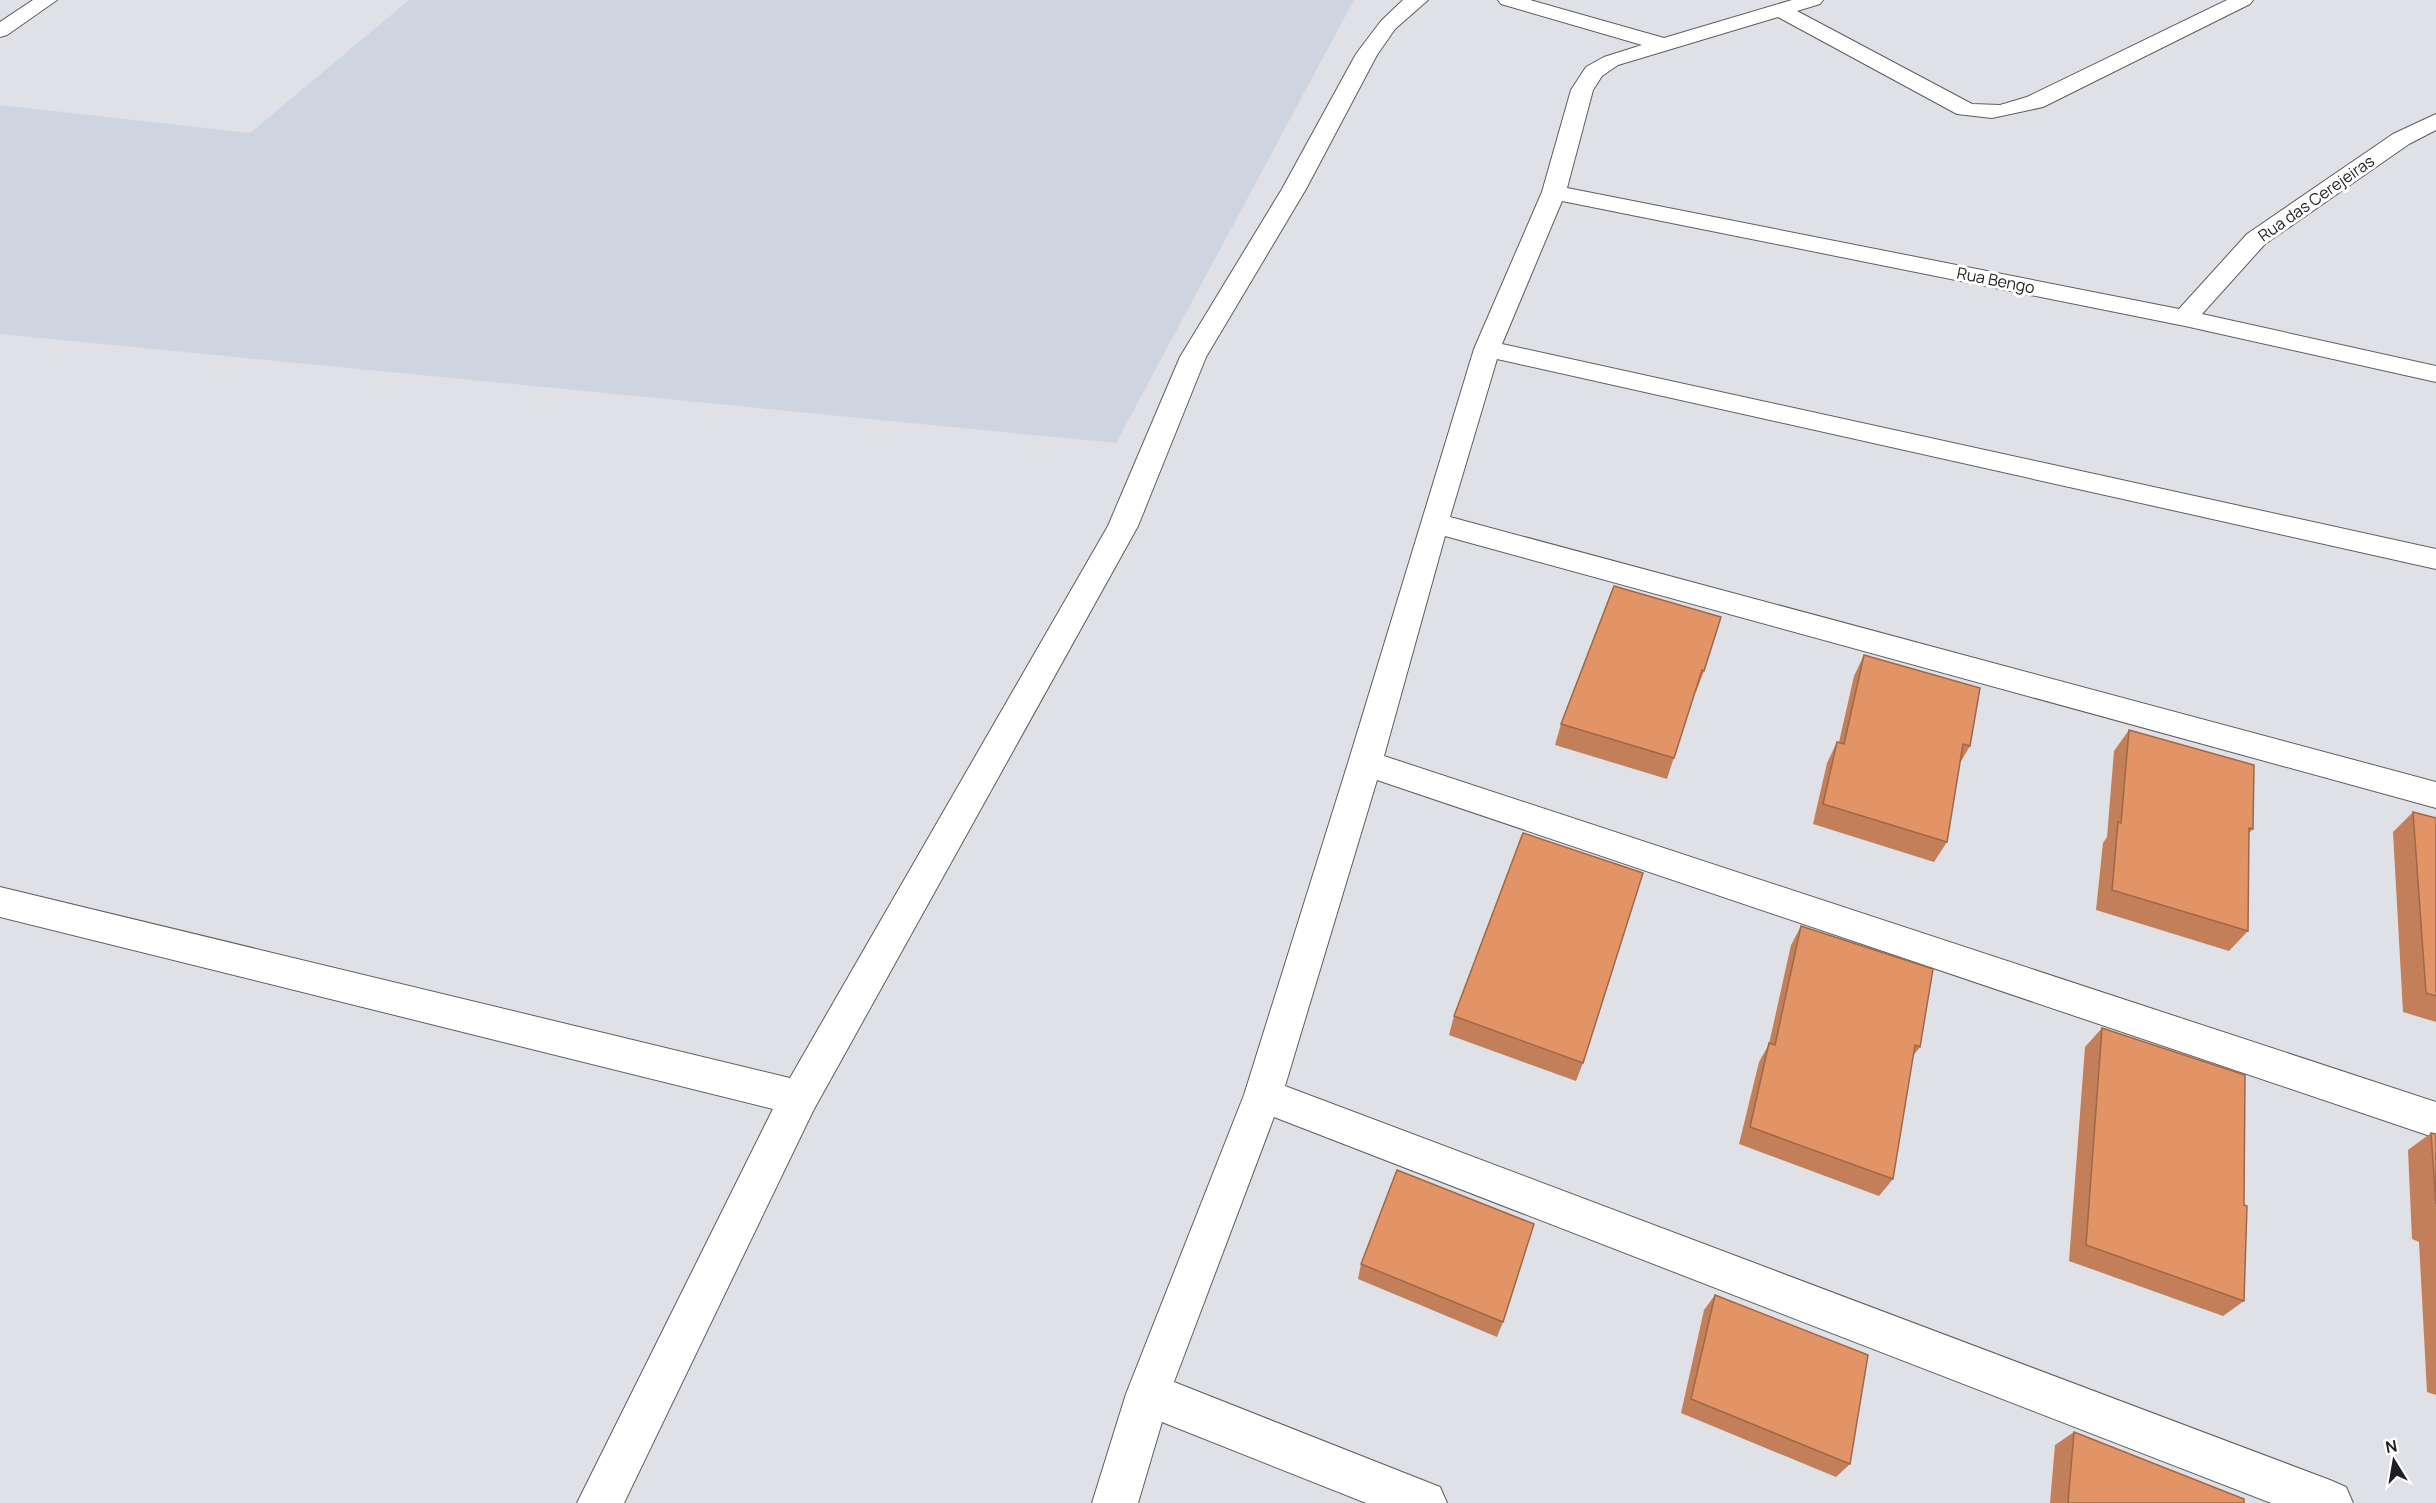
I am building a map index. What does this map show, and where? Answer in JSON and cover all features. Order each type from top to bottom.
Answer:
[{"type":"street","points":[[0,31],[47,0]]},
{"type":"street","points":[[600,1503],[799,1098],[1123,526],[1193,357],[1294,189],[1367,54],[1388,25],[1407,6],[1418,0]]},
{"type":"street","points":[[1508,0],[1664,45]]},
{"type":"street","points":[[1115,1503],[1148,1394],[1263,1095],[1365,763],[1487,349],[1554,192],[1582,90],[1594,72],[1611,61],[1812,0]]},
{"type":"street","points":[[1780,10],[1965,109],[1982,113],[2014,109],[2035,102],[2243,0]]},
{"type":"street","name":"Rua das Cerejeiras","points":[[2185,318],[2256,239],[2402,139],[2436,121]]},
{"type":"street","name":"Rua Bengo","points":[[1554,192],[2185,318],[2436,374]]},
{"type":"street","points":[[1487,349],[2436,559]]},
{"type":"street","points":[[1434,523],[2436,795]]},
{"type":"street","points":[[1365,763],[2436,1120]]},
{"type":"street","points":[[0,902],[799,1098]]},
{"type":"street","points":[[1263,1095],[2330,1503]]},
{"type":"street","points":[[1148,1394],[1424,1503]]},
{"type":"shaded area","points":[[409,0],[1354,0],[1116,443],[0,334],[0,105],[250,133]]},
{"type":"building","points":[[1614,586],[1721,617],[1674,758],[1561,724]]},
{"type":"building","points":[[1864,655],[1980,688],[1970,746],[1963,744],[1947,842],[1823,804],[1837,742],[1844,744]]},
{"type":"building","points":[[2129,730],[2254,765],[2253,829],[2249,828],[2248,931],[2112,890],[2118,822],[2121,823]]},
{"type":"building","points":[[2413,812],[2436,818],[2436,996],[2426,993]]},
{"type":"building","points":[[1523,833],[1643,873],[1583,1063],[1454,1016]]},
{"type":"building","points":[[1801,926],[1933,969],[1920,1047],[1915,1045],[1893,1179],[1750,1127],[1769,1043],[1775,1045]]},
{"type":"building","points":[[2102,1028],[2245,1075],[2244,1205],[2247,1206],[2244,1301],[2086,1245]]},
{"type":"building","points":[[2431,1133],[2436,1134],[2436,1204]]},
{"type":"building","points":[[1397,1170],[1534,1224],[1503,1322],[1361,1264]]},
{"type":"building","points":[[1715,1295],[1868,1355],[1850,1464],[1691,1399]]},
{"type":"building","points":[[2074,1432],[2244,1499],[2244,1503],[2068,1503]]}]
